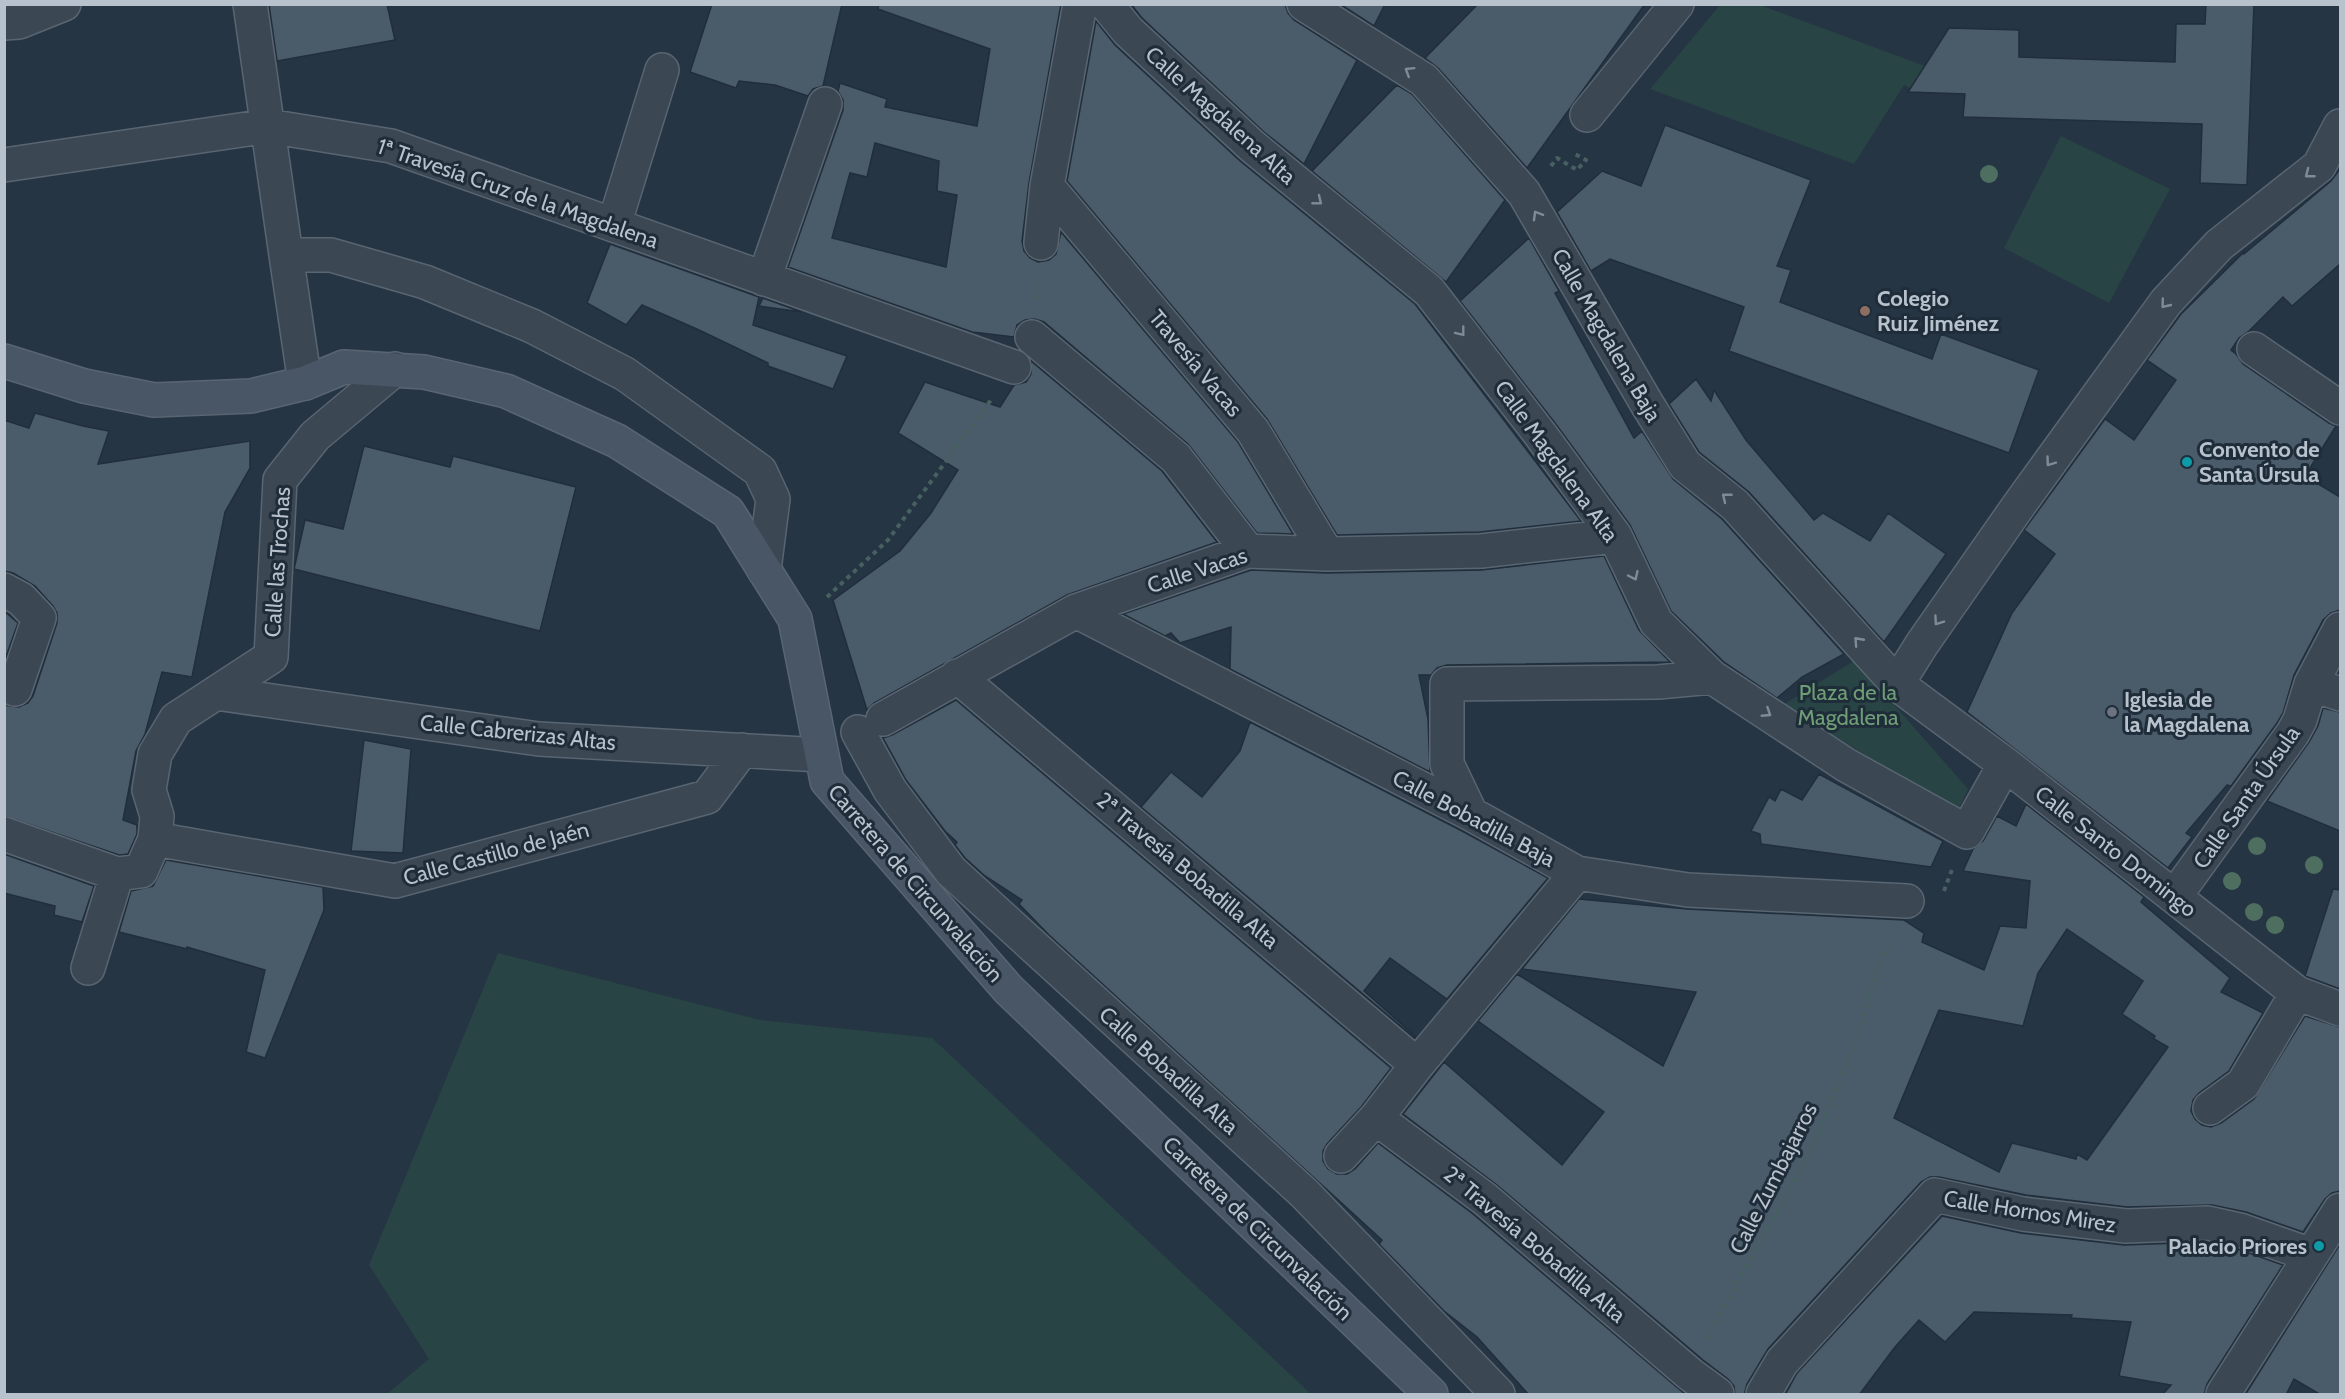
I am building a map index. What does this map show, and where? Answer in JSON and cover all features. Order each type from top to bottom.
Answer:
[{"type":"main road","name":"Carretera de Circunvalación","points":[[4,361],[84,386],[154,400],[251,396],[305,383],[344,367],[424,372],[506,391],[617,441],[728,512],[795,619],[826,782],[1008,989],[1431,1395]]},
{"type":"street","points":[[4,23],[19,22],[64,4]]},
{"type":"street","points":[[250,4],[305,383]]},
{"type":"street","points":[[1041,243],[1047,186],[1080,4]]},
{"type":"street","name":"Calle Magdalena Alta","points":[[1106,4],[1128,31],[1252,146],[1429,291],[1540,434],[1615,536],[1656,622],[1712,677],[1846,765],[1967,832]]},
{"type":"street","name":"Calle Magdalena Baja","points":[[1304,4],[1424,80],[1524,193],[1685,465],[1735,505],[1897,684]]},
{"type":"street","points":[[1587,115],[1677,4]]},
{"type":"street","points":[[614,225],[662,70]]},
{"type":"street","points":[[764,279],[825,104]]},
{"type":"street","name":"1ª Travesía Cruz de la Magdalena","points":[[4,165],[268,126],[391,146],[1014,367]]},
{"type":"street","points":[[1897,684],[1922,644],[2000,533],[2166,302],[2219,245],[2319,166],[2340,126]]},
{"type":"street","name":"Travesía Vacas","points":[[1047,186],[1253,431],[1327,554]]},
{"type":"street","points":[[286,255],[332,255],[425,282],[532,326],[625,374],[760,471],[773,499],[764,570]]},
{"type":"street","points":[[1032,337],[1176,458],[1248,550]]},
{"type":"street","points":[[2254,350],[2340,408]]},
{"type":"street","name":"Calle las Trochas","points":[[117,874],[141,871],[155,838],[157,816],[149,790],[155,754],[176,719],[272,657],[280,480],[315,436],[395,369]]},
{"type":"street","name":"Calle Vacas","points":[[870,726],[1076,611],[1248,550],[1327,554],[1481,550],[1615,536]]},
{"type":"street","points":[[4,590],[21,599],[39,618],[15,689],[4,685]]},
{"type":"street","name":"Calle Bobadilla Baja","points":[[1076,611],[1470,814],[1577,873],[1688,890],[1907,901]]},
{"type":"street","name":"Calle Santa Úrsula","points":[[2175,896],[2293,733],[2300,720],[2326,689],[2340,629]]},
{"type":"street","name":"2ª Travesía Bobadilla Alta","points":[[957,676],[1417,1065]]},
{"type":"street","points":[[1470,814],[1447,764],[1447,684],[1658,682],[1712,677]]},
{"type":"street","name":"Calle Santo Domingo","points":[[1897,684],[2005,764],[2297,993],[2340,1009]]},
{"type":"street","name":"Calle Cabrerizas Altas","points":[[216,693],[538,739],[822,755]]},
{"type":"street","name":"Calle Bobadilla Alta","points":[[870,726],[890,790],[951,871],[1304,1193],[1498,1395]]},
{"type":"street","name":"Calle Castillo de Jaén","points":[[155,838],[395,881],[707,797],[742,750]]},
{"type":"street","points":[[1967,832],[2005,764]]},
{"type":"street","points":[[4,834],[117,874],[88,968]]},
{"type":"street","points":[[1341,1156],[1376,1118],[1417,1065],[1577,873]]},
{"type":"street","points":[[2210,1108],[2244,1084],[2297,993]]},
{"type":"street","name":"2ª Travesía Bobadilla Alta","points":[[1376,1118],[1485,1198],[1717,1395]]},
{"type":"street","name":"Calle Hornos Mirez","points":[[1762,1395],[1782,1362],[1935,1195],[2023,1214],[2126,1226],[2208,1223],[2240,1230],[2311,1255]]},
{"type":"street","points":[[2223,1395],[2340,1210]]},
{"type":"path","points":[[795,619],[816,607],[888,540]]},
{"type":"path","points":[[1907,901],[1942,897],[1967,832]]},
{"type":"path","name":"Calle Zumbajarros","points":[[1691,1375],[1707,1336],[1809,1154],[1854,1047],[1876,973],[1907,901]]},
{"type":"green space","points":[[1720,5],[1760,5],[1925,66],[1911,89],[1904,85],[1854,164],[1650,89]]},
{"type":"green space","points":[[2061,136],[2170,189],[2109,303],[2004,248]]},
{"type":"green space","name":"Plaza de la Magdalena","points":[[1855,660],[1968,789],[1958,811],[1783,705]]},
{"type":"green space","points":[[498,953],[760,1020],[932,1038],[1311,1394],[387,1394],[429,1359],[369,1265]]},
{"type":"building","points":[[269,4],[387,4],[395,40],[277,61]]},
{"type":"building","points":[[712,4],[842,4],[823,86],[813,89],[808,96],[775,85],[739,81],[736,88],[690,72]]},
{"type":"building","points":[[879,4],[1061,4],[1029,183],[1022,241],[1024,251],[1038,262],[1049,260],[1056,254],[1061,232],[1238,442],[1293,534],[1257,533],[1188,444],[1044,322],[1035,319],[1025,320],[1017,325],[1014,337],[972,332],[788,267],[843,110],[843,100],[838,91],[840,83],[887,99],[885,107],[977,126],[990,49],[878,9]],"holes":[[[875,143],[939,161],[937,191],[957,195],[946,267],[832,238],[850,173],[867,177]]]},
{"type":"building","points":[[1131,4],[1285,4],[1294,20],[1357,60],[1304,164],[1264,132],[1142,18]]},
{"type":"building","points":[[1340,4],[1385,4],[1374,26]]},
{"type":"building","points":[[1478,4],[1645,4],[1527,168],[1438,68],[1425,58]]},
{"type":"building","points":[[2206,4],[2254,4],[2247,185],[2200,183],[2202,124],[1963,117],[1965,94],[1908,92],[1949,28],[2019,30],[2019,57],[2175,62],[2176,24],[2205,24]]},
{"type":"building","points":[[1096,21],[1115,45],[1239,160],[1415,304],[1581,521],[1480,532],[1337,535],[1267,419],[1067,181]]},
{"type":"building","points":[[1397,85],[1412,94],[1505,200],[1446,282],[1312,171]]},
{"type":"building","points":[[1665,125],[1811,180],[1777,266],[1791,270],[1780,302],[1932,359],[1941,334],[2039,370],[2009,453],[1729,351],[1744,307],[1610,259],[1591,271],[1557,212],[1602,171],[1641,186]]},
{"type":"building","points":[[2340,169],[2340,264],[2292,306],[2283,297],[2239,338],[2231,350],[2243,364],[2336,426],[2305,476],[2340,497],[2340,610],[2331,613],[2323,620],[2294,675],[2283,713],[2277,723],[2231,786],[2227,785],[2186,833],[2192,837],[2168,868],[1967,712],[2012,613],[2055,554],[2024,530],[2105,419],[2134,440],[2176,380],[2147,360],[2181,314],[2244,252],[2244,254],[2331,181]]},
{"type":"building","points":[[1529,238],[1559,291],[1555,293],[1634,438],[1642,431],[1673,479],[1722,519],[1844,654],[1802,677],[1777,698],[1724,662],[1671,611],[1630,525],[1555,423],[1460,301]]},
{"type":"building","points":[[610,244],[759,297],[753,325],[847,356],[833,389],[768,366],[768,363],[642,305],[626,325],[587,303]]},
{"type":"building","points":[[763,298],[802,312],[759,306]]},
{"type":"building","points":[[1031,361],[1162,471],[1217,542],[1067,595],[874,703],[867,710],[833,600],[900,551],[931,513],[958,470],[898,433],[925,382],[1000,407],[1014,385],[1026,382],[1031,374]]},
{"type":"building","points":[[1696,379],[1711,401],[1714,390],[1746,440],[1814,520],[1823,513],[1870,541],[1888,513],[1946,554],[1884,642],[1749,492],[1699,452],[1669,404]]},
{"type":"building","points":[[35,413],[109,431],[98,464],[250,441],[250,468],[225,512],[192,677],[162,672],[145,734],[136,751],[123,820],[137,825],[137,834],[128,854],[119,855],[4,816],[4,705],[19,707],[28,703],[33,696],[57,623],[57,613],[53,606],[35,586],[13,573],[4,571],[4,420],[29,428]]},
{"type":"building","points":[[364,446],[450,467],[453,456],[576,487],[540,631],[294,569],[305,520],[343,529]]},
{"type":"building","points":[[1604,556],[1639,630],[1670,662],[1447,665],[1437,668],[1431,675],[1419,675],[1428,719],[1430,772],[1230,669],[1231,627],[1180,643],[1171,633],[1165,636],[1123,614],[1251,570],[1327,573],[1481,570]]},
{"type":"building","points":[[4,611],[18,623],[4,662]]},
{"type":"building","points":[[956,700],[1391,1068],[1362,1106],[1327,1144],[1323,1151],[1323,1161],[1328,1169],[1337,1174],[1347,1174],[1355,1169],[1378,1143],[1473,1214],[1686,1395],[1529,1395],[1477,1337],[1444,1311],[1379,1244],[1382,1240],[1049,935],[1019,904],[1022,900],[985,876],[965,858],[955,845],[957,842],[945,831],[906,780],[883,738]]},
{"type":"building","points":[[2323,708],[2340,712],[2340,831],[2267,801],[2309,742],[2318,726]]},
{"type":"building","points":[[1250,722],[1548,878],[1447,999],[1390,958],[1364,991],[1415,1038],[1141,807],[1171,772],[1202,797],[1240,751]]},
{"type":"building","points":[[364,740],[411,749],[403,853],[351,851]]},
{"type":"building","points":[[1819,774],[1943,841],[1931,867],[1761,844],[1760,834],[1751,831],[1769,797],[1775,801],[1781,789],[1802,800]]},
{"type":"building","points":[[2026,804],[2144,897],[2141,902],[2230,978],[2221,992],[2263,1013],[2229,1071],[2193,1100],[2191,1111],[2202,1125],[2211,1127],[2221,1123],[2254,1099],[2305,1016],[2340,1027],[2340,1191],[2332,1193],[2325,1199],[2303,1232],[2246,1212],[2212,1205],[2127,1207],[2026,1195],[1930,1177],[1921,1182],[1768,1349],[1747,1384],[1744,1395],[1735,1395],[1734,1386],[1728,1379],[1497,1185],[1403,1114],[1444,1062],[1562,1165],[1604,1112],[1478,1021],[1517,974],[1663,1066],[1696,992],[1522,969],[1579,899],[1687,909],[1904,920],[1924,933],[1922,942],[1984,970],[2000,926],[2026,928],[2030,881],[1963,871],[1973,849],[1983,841],[1997,816],[2016,826]],"holes":[[[2067,929],[2143,981],[2122,1014],[2168,1047],[2087,1160],[2077,1154],[2076,1159],[2012,1143],[1999,1172],[1894,1118],[1939,1010],[2023,1026],[2038,973]]]},
{"type":"building","points":[[4,854],[94,886],[82,922],[54,915],[55,906],[4,893]]},
{"type":"building","points":[[166,860],[323,887],[324,910],[265,1058],[246,1052],[265,970],[187,947],[187,949],[119,932],[131,891],[153,886]]},
{"type":"building","points":[[2333,889],[2340,890],[2340,989],[2305,976]]},
{"type":"building","points":[[1942,1216],[2021,1233],[2124,1245],[2206,1242],[2235,1248],[2283,1265],[2207,1384],[2204,1395],[2162,1395],[2171,1385],[2119,1376],[2131,1322],[2071,1318],[2072,1315],[1974,1312],[1945,1342],[1919,1320],[1895,1347],[1859,1395],[1785,1395],[1797,1373]]},
{"type":"building","points":[[2340,1244],[2340,1395],[2321,1395],[2294,1379],[2286,1395],[2245,1395]]},
{"type":"place","name":"Colegio Ruiz Jiménez","points":[[1865,311]]},
{"type":"place","name":"Convento de Santa Úrsula","points":[[2187,462]]},
{"type":"place","name":"Iglesia de la Magdalena","points":[[2112,712]]},
{"type":"place","name":"Palacio Priores","points":[[2319,1246]]}]
